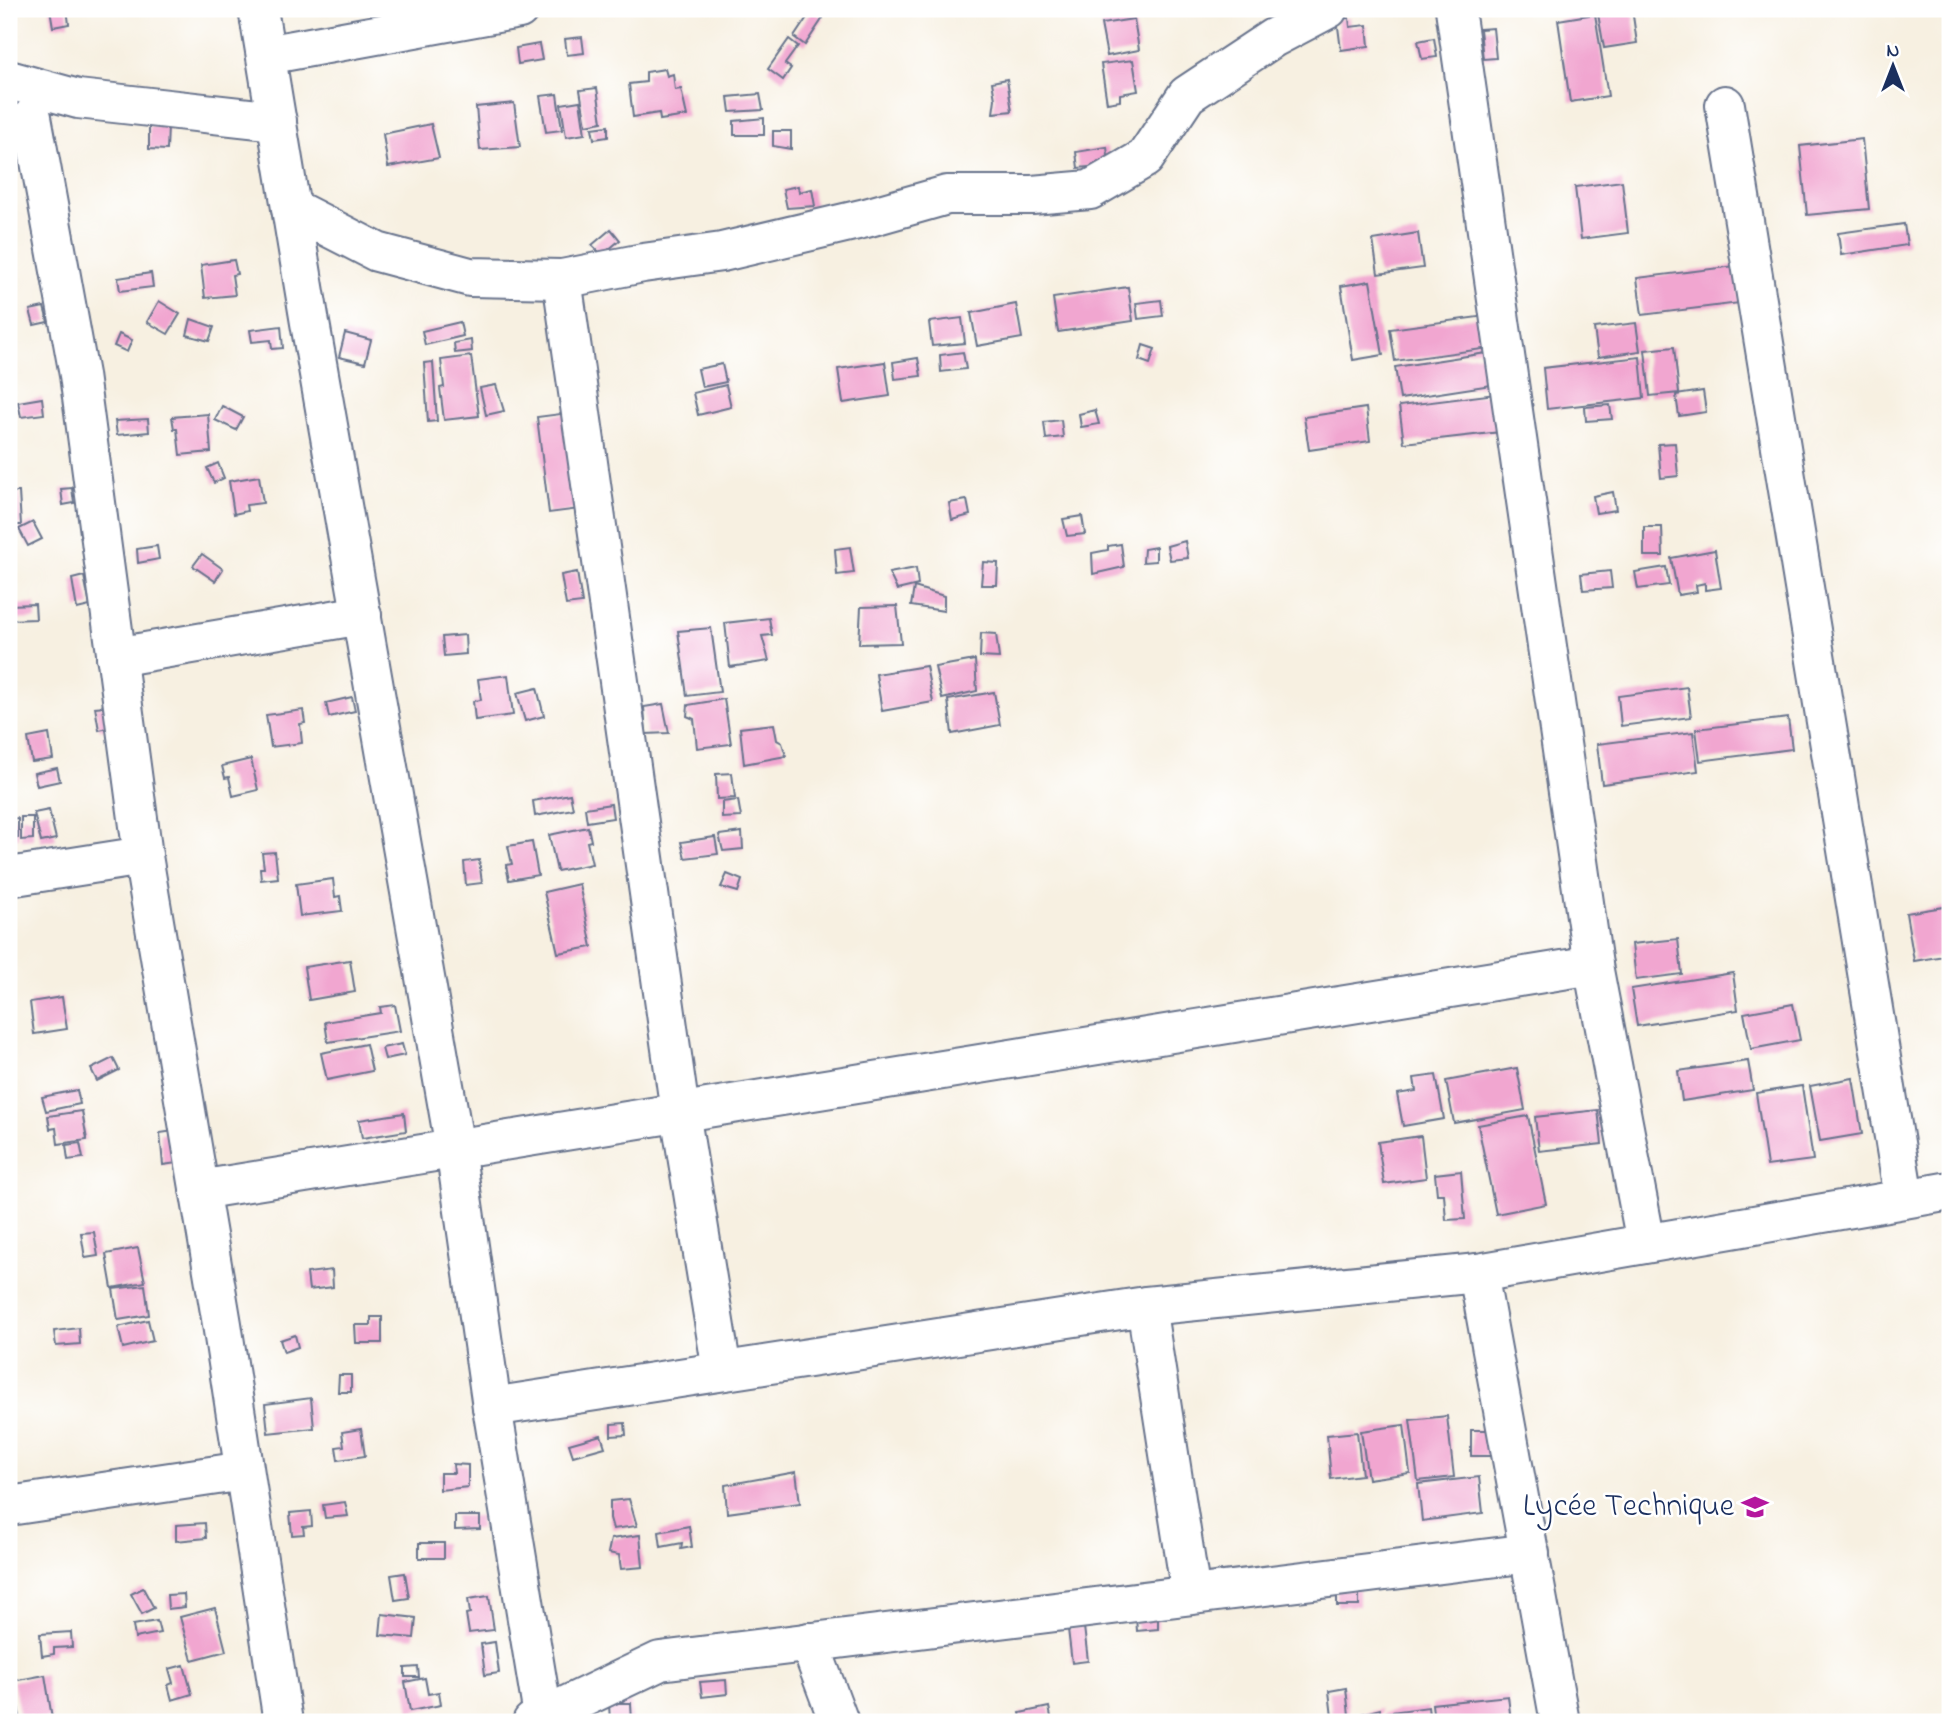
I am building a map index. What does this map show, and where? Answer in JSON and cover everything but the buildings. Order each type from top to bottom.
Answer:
[{"type":"street","points":[[258,9],[455,1148],[539,1720],[660,1661],[1530,1553]]},
{"type":"street","points":[[266,55],[519,9]]},
{"type":"street","points":[[291,208],[377,252],[470,277],[562,279],[643,263],[722,252],[866,218],[947,195],[1032,195],[1090,190],[1145,158],[1187,94],[1273,38],[1328,9]]},
{"type":"street","points":[[1455,9],[1593,965],[1646,1243]]},
{"type":"street","points":[[9,80],[78,99],[277,121]]},
{"type":"street","points":[[78,99],[20,122],[79,375],[143,856],[283,1722]]},
{"type":"street","points":[[1725,105],[1904,1198]]},
{"type":"street","points":[[562,279],[680,1112],[722,1371]]},
{"type":"street","points":[[116,657],[362,615]]},
{"type":"street","points":[[9,877],[143,856]]},
{"type":"street","points":[[199,1190],[1593,965]]},
{"type":"street","points":[[492,1407],[1146,1306],[1478,1273],[1950,1191]]},
{"type":"street","points":[[1478,1273],[1560,1722]]},
{"type":"street","points":[[1146,1306],[1191,1595]]},
{"type":"street","points":[[9,1506],[244,1471]]},
{"type":"street","points":[[809,1643],[839,1722]]},
{"type":"place","name":"Lycée Technique","points":[[1755,1507]]}]
